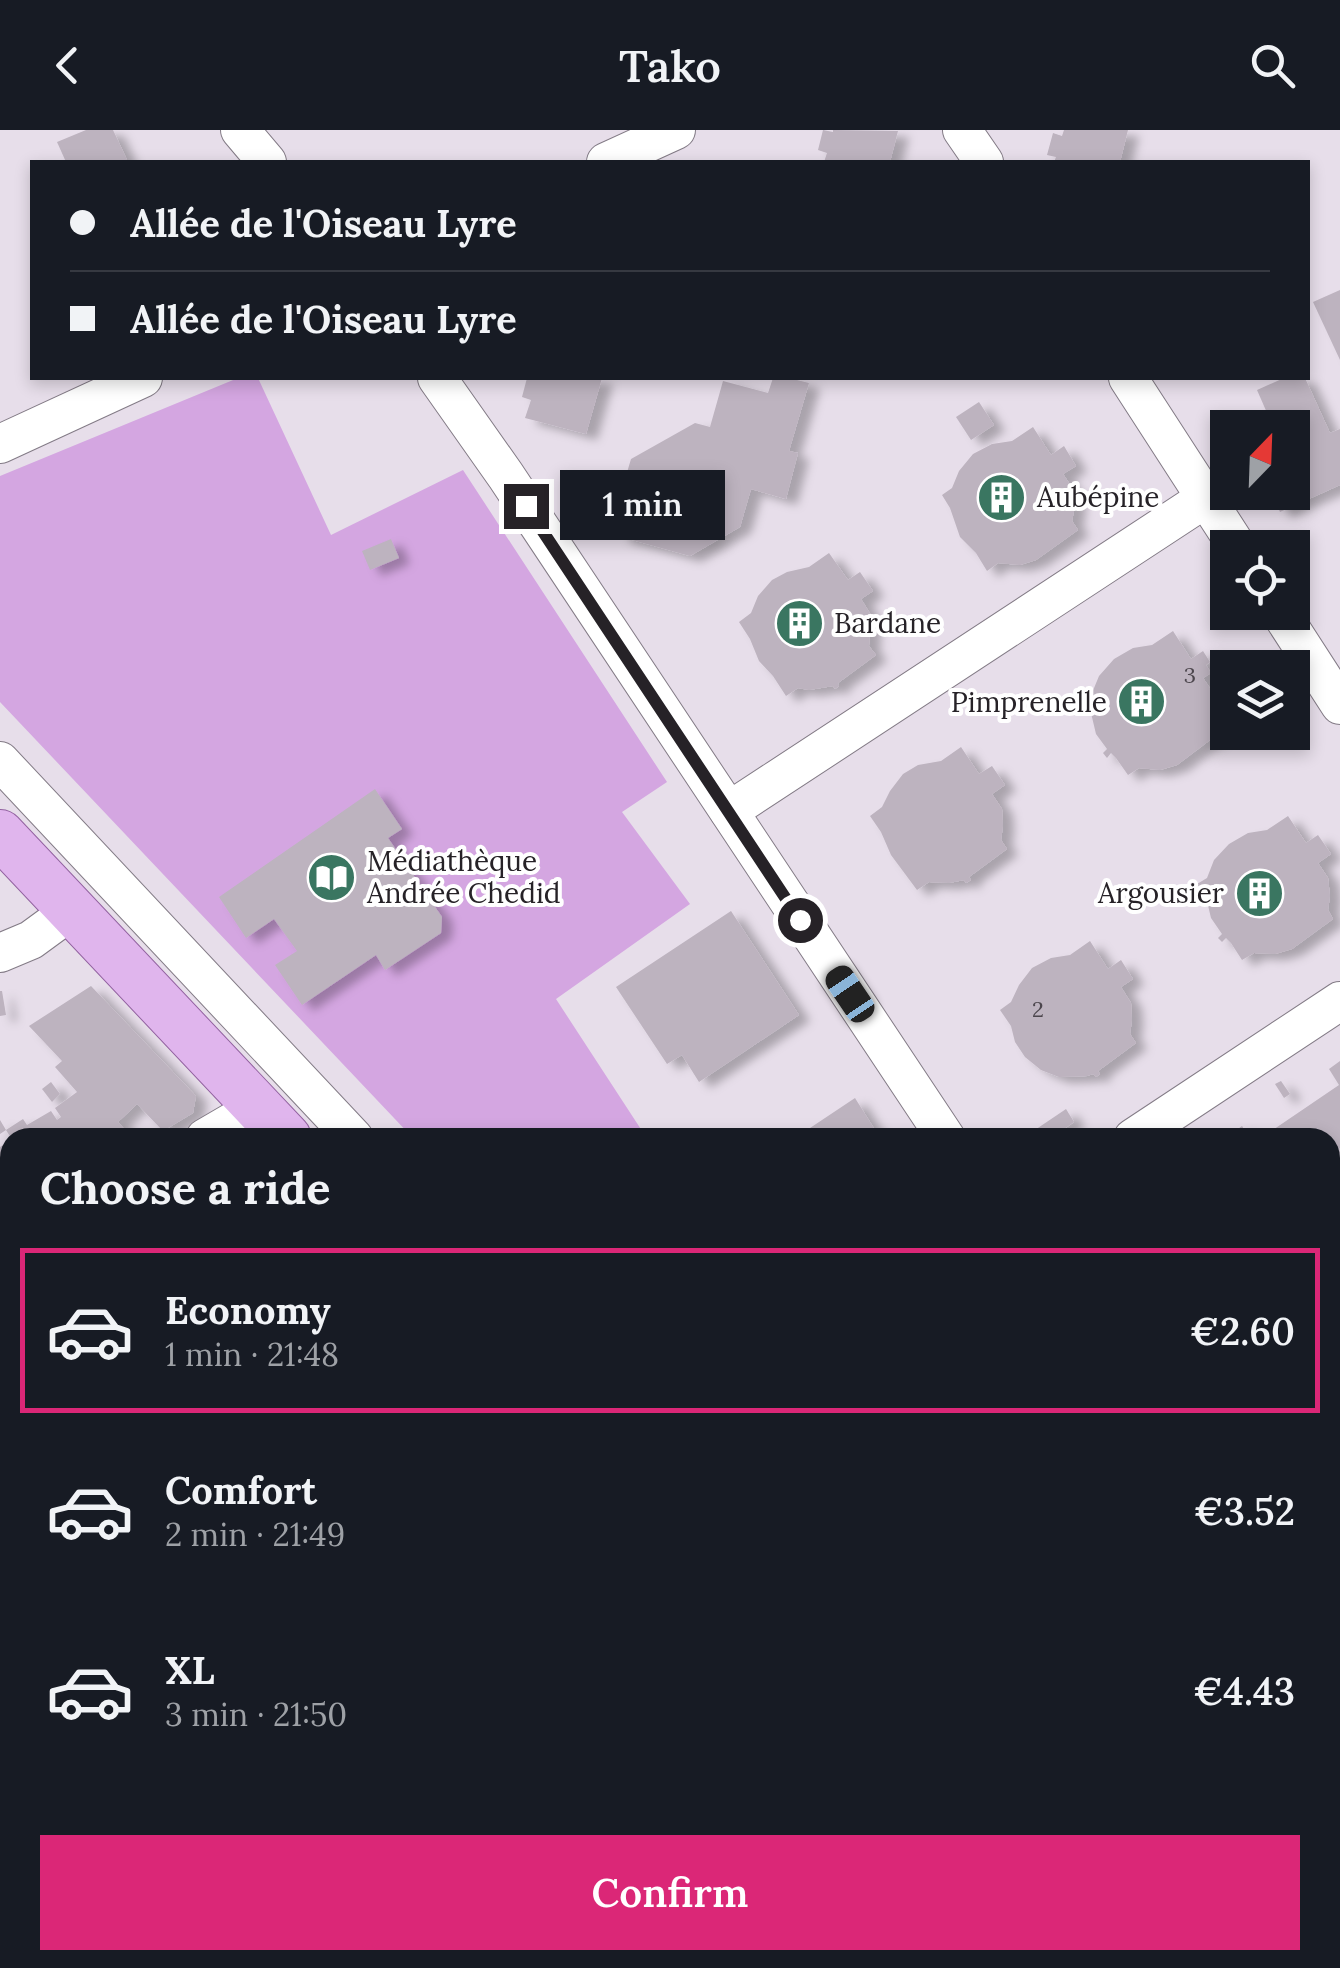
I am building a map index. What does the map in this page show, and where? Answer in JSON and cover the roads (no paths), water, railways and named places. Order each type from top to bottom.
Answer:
[{"type":"main road","points":[[0,834],[272,1122]]},
{"type":"street","points":[[240,130],[265,160]]},
{"type":"street","points":[[610,160],[676,130]]},
{"type":"street","points":[[962,130],[983,160]]},
{"type":"street","points":[[0,444],[139,380]]},
{"type":"street","points":[[438,380],[939,1128]]},
{"type":"street","points":[[1129,380],[1226,530]]},
{"type":"street","points":[[728,811],[1206,498]]},
{"type":"street","points":[[1292,630],[1340,705]]},
{"type":"street","points":[[0,761],[345,1128]]},
{"type":"street","points":[[0,952],[31,940],[72,910]]},
{"type":"street","points":[[1148,1128],[1340,1001]]},
{"type":"street","points":[[247,1128],[272,1122]]},
{"type":"place","name":"Aubépine","points":[[1002,497]]},
{"type":"place","name":"Bardane","points":[[799,623]]},
{"type":"place","name":"Pimprenelle","points":[[1142,702]]},
{"type":"place","name":"Médiathèque Andrée Chedid","points":[[332,877]]},
{"type":"place","name":"Argousier","points":[[1259,893]]}]
